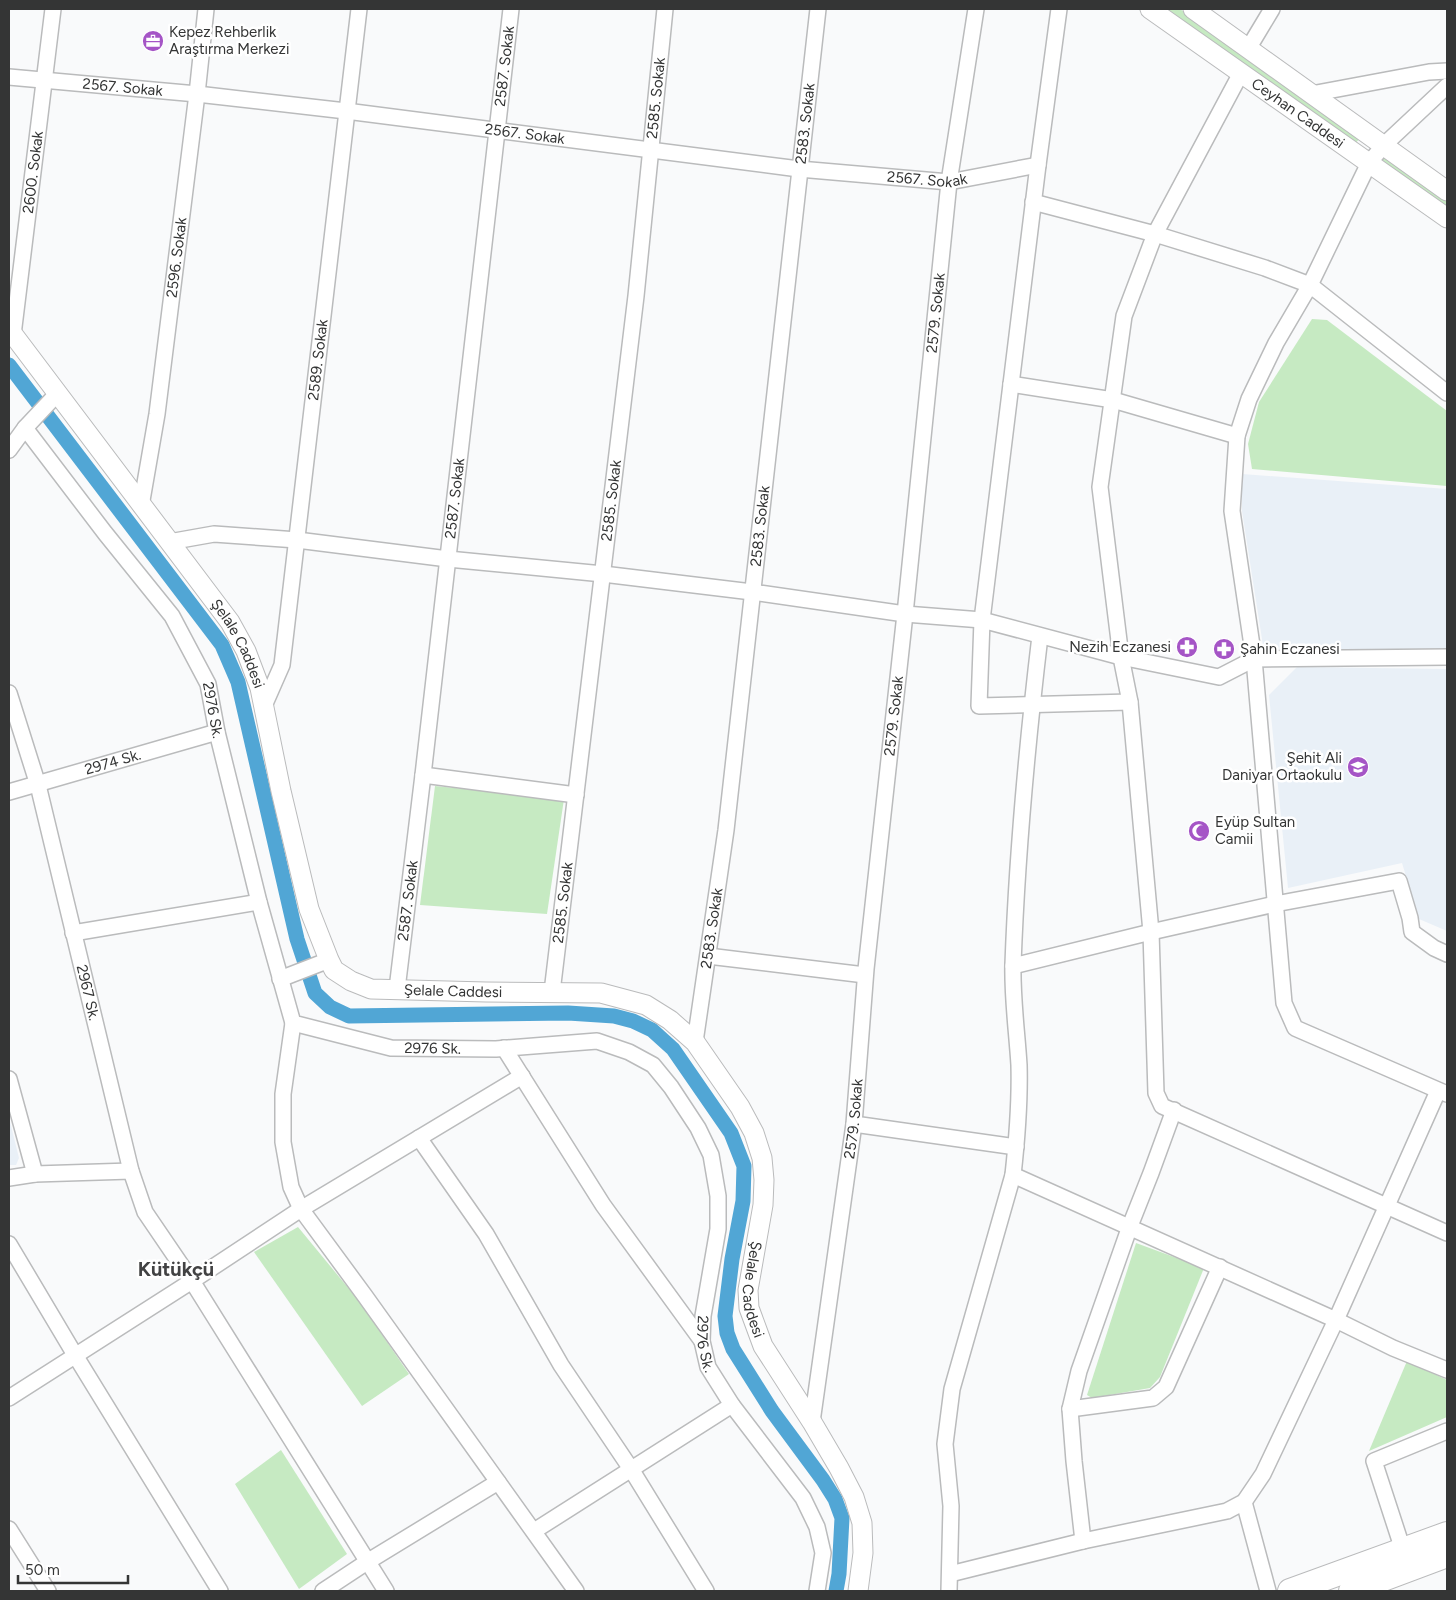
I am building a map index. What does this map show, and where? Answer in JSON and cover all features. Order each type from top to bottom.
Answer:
[{"type":"main road","points":[[1290,1591],[1447,1534]]},
{"type":"main road","points":[[1351,1591],[1387,1585],[1447,1555]]},
{"type":"street","name":"2600. Sokak","points":[[11,332],[16,262],[44,81],[53,9]]},
{"type":"street","name":"2596. Sokak","points":[[141,506],[157,414],[206,9]]},
{"type":"street","name":"2589. Sokak","points":[[264,706],[282,665],[359,9]]},
{"type":"street","name":"2587. Sokak","points":[[397,990],[511,9]]},
{"type":"street","name":"2585. Sokak","points":[[552,992],[636,296],[665,9]]},
{"type":"street","name":"2583. Sokak","points":[[696,1042],[726,830],[818,9]]},
{"type":"street","name":"2579. Sokak","points":[[812,1422],[854,1124],[865,975],[905,614],[949,182],[976,9]]},
{"type":"street","points":[[1059,9],[1033,202],[982,620],[979,706],[1130,702]]},
{"type":"street","name":"Ceyhan Caddesi","points":[[1150,9],[1447,218]]},
{"type":"street","name":"Ceyhan Caddesi","points":[[1193,9],[1447,191]]},
{"type":"street","points":[[1248,48],[1272,9]]},
{"type":"street","points":[[1311,94],[1429,72],[1447,71]]},
{"type":"street","points":[[1240,73],[1155,234],[1124,316],[1100,487],[1121,657],[1130,702],[1151,932],[1156,1093],[1162,1106],[1447,1233]]},
{"type":"street","name":"2567. Sokak","points":[[9,77],[196,94],[497,129],[799,169],[949,182],[1038,165]]},
{"type":"street","points":[[950,1574],[1083,1541],[1228,1512],[1244,1502],[1263,1474],[1336,1320],[1386,1205],[1443,1093],[1295,1028],[1284,1004],[1254,659],[1232,511],[1237,436],[1249,400],[1268,359],[1310,285],[1369,163],[1384,146],[1447,86]]},
{"type":"street","points":[[1033,202],[1155,234],[1265,268],[1310,285],[1447,393]]},
{"type":"street","name":"Şelale Caddesi","points":[[11,332],[230,622],[246,651],[260,688],[320,963],[351,981],[371,989],[601,993],[646,1005],[670,1020],[696,1042],[740,1107],[757,1142],[762,1158],[764,1180],[764,1197],[748,1290],[749,1308],[763,1346],[812,1422],[854,1497],[862,1523],[863,1553],[858,1591]]},
{"type":"street","points":[[1011,384],[1113,400],[1237,436]]},
{"type":"street","points":[[9,450],[25,428],[57,394]]},
{"type":"street","name":"2976 Sk.","points":[[25,428],[105,533],[172,616],[208,684],[217,732],[259,902],[285,977],[293,1023],[391,1048],[504,1048],[597,1041],[628,1052],[653,1065],[671,1088],[698,1128],[711,1156],[718,1196],[718,1229],[703,1316],[702,1341],[708,1367],[732,1405],[803,1498],[817,1527],[823,1553],[817,1591]]},
{"type":"street","points":[[169,542],[214,534],[298,540],[448,559],[603,574],[752,592],[905,614],[982,620],[1121,657],[1219,677],[1254,659],[1447,657]]},
{"type":"street","points":[[949,1591],[951,1506],[945,1444],[952,1389],[1013,1175],[1016,1147],[1019,1068],[1013,966],[1023,813],[1040,636]]},
{"type":"street","name":"2967 Sk.","points":[[9,693],[38,785],[72,933],[131,1171],[145,1212],[192,1281],[386,1591]]},
{"type":"street","name":"2974 Sk.","points":[[9,792],[217,732]]},
{"type":"street","points":[[423,775],[576,795]]},
{"type":"street","points":[[1013,966],[1275,904],[1399,881],[1410,918],[1412,932],[1434,948],[1447,954]]},
{"type":"street","points":[[72,933],[259,902]]},
{"type":"street","points":[[708,956],[865,975]]},
{"type":"street","points":[[285,977],[320,963]]},
{"type":"street","points":[[293,1023],[283,1094],[283,1142],[291,1187],[301,1209],[576,1591]]},
{"type":"street","points":[[504,1048],[603,1205],[702,1341]]},
{"type":"street","points":[[9,1398],[301,1209],[522,1076]]},
{"type":"street","points":[[9,1079],[35,1174]]},
{"type":"street","points":[[1083,1541],[1070,1409],[1079,1371],[1130,1226],[1174,1110]]},
{"type":"street","points":[[854,1124],[1016,1147]]},
{"type":"street","points":[[419,1138],[486,1234],[561,1365],[631,1469],[706,1591]]},
{"type":"street","points":[[9,1178],[35,1174],[131,1171]]},
{"type":"street","points":[[1013,1175],[1130,1226],[1393,1348],[1447,1370]]},
{"type":"street","points":[[9,1244],[75,1356],[220,1591]]},
{"type":"street","points":[[1070,1409],[1153,1398],[1166,1387],[1220,1267]]},
{"type":"street","points":[[534,1531],[732,1405]]},
{"type":"street","points":[[1403,1550],[1374,1461],[1447,1431]]},
{"type":"street","points":[[323,1591],[498,1482]]},
{"type":"street","points":[[1244,1502],[1268,1591]]},
{"type":"street","points":[[9,1529],[48,1591]]},
{"type":"shaded area","points":[[1242,474],[1447,489],[1447,650],[1264,652],[1242,511]]},
{"type":"shaded area","name":"Şehit Ali Daniyar Ortaokulu","points":[[1297,667],[1447,669],[1447,931],[1419,919],[1402,863],[1288,888],[1269,695]]},
{"type":"shaded area","points":[[9,1118],[19,1158],[16,1165],[9,1165]]},
{"type":"green space","points":[[1164,9],[1180,9],[1360,138],[1355,144]]},
{"type":"green space","points":[[1385,156],[1447,200],[1447,209],[1381,162]]},
{"type":"green space","points":[[1312,319],[1327,320],[1447,411],[1447,486],[1252,469],[1248,444],[1259,402]]},
{"type":"green space","points":[[435,786],[564,799],[547,914],[420,905]]},
{"type":"green space","points":[[298,1227],[359,1301],[409,1374],[362,1406],[254,1252]]},
{"type":"green space","points":[[1136,1243],[1204,1268],[1160,1377],[1150,1388],[1092,1398],[1087,1395]]},
{"type":"green space","points":[[1407,1361],[1447,1380],[1447,1417],[1369,1451]]},
{"type":"green space","points":[[281,1450],[347,1554],[299,1589],[235,1484]]},
{"type":"waterway","points":[[9,365],[222,645],[238,682],[297,939],[315,993],[330,1007],[349,1016],[568,1013],[614,1016],[633,1021],[652,1030],[673,1049],[731,1133],[744,1166],[743,1201],[732,1259],[725,1316],[727,1333],[733,1349],[772,1411],[835,1499],[842,1518],[839,1574],[836,1591]]},
{"type":"place","name":"Kepez Rehberlik Araştırma Merkezi","points":[[153,41]]},
{"type":"place","name":"Nezih Eczanesi","points":[[1187,647]]},
{"type":"place","name":"Şahin Eczanesi","points":[[1224,649]]},
{"type":"place","name":"Şehit Ali Daniyar Ortaokulu","points":[[1358,767]]},
{"type":"place","name":"Eyüp Sultan Camii","points":[[1199,831]]},
{"type":"district","name":"Kütükçü","points":[[176,1269]]}]
